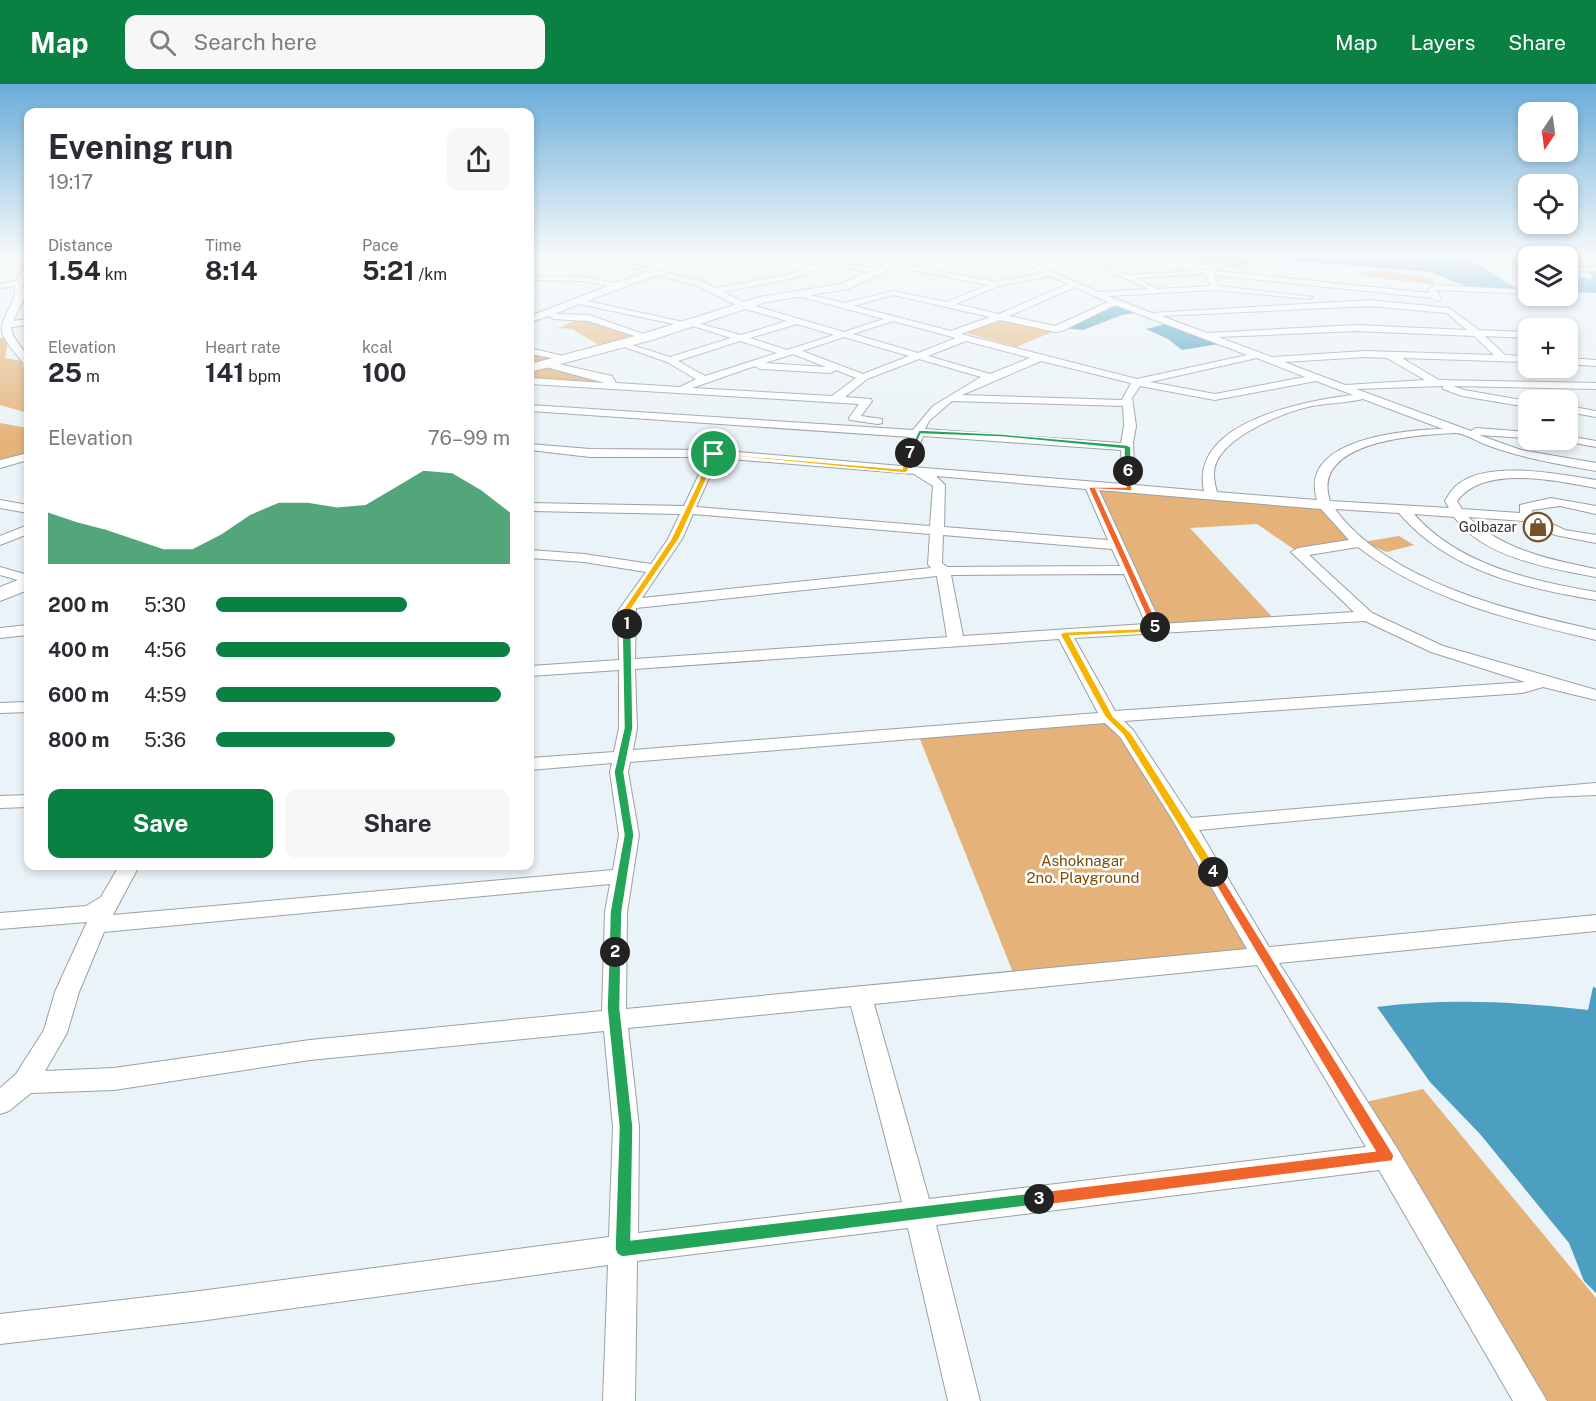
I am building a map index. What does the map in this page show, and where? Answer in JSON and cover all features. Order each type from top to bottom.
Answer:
[{"type":"main road","points":[[534,367],[706,318]]},
{"type":"main road","points":[[0,595],[24,582]]},
{"type":"street","points":[[11,318],[7,325],[7,334],[24,357]]},
{"type":"street","points":[[590,318],[647,336]]},
{"type":"street","points":[[662,318],[743,338],[851,370],[863,377]]},
{"type":"street","points":[[787,318],[991,377]]},
{"type":"street","points":[[952,334],[995,318]]},
{"type":"street","points":[[1011,318],[1041,327],[1062,328],[1081,318]]},
{"type":"street","points":[[1159,318],[1518,453],[1596,467]]},
{"type":"street","points":[[1458,318],[1502,358]]},
{"type":"street","points":[[682,390],[705,380],[897,319],[1137,382],[1215,397],[1314,378]]},
{"type":"street","points":[[670,360],[796,321]]},
{"type":"street","points":[[7,325],[24,323]]},
{"type":"street","points":[[1202,335],[1330,329],[1518,335]]},
{"type":"street","points":[[1330,329],[1365,354]]},
{"type":"street","points":[[835,399],[863,377],[966,338]]},
{"type":"street","points":[[622,343],[670,360],[705,380]]},
{"type":"street","points":[[534,352],[566,358]]},
{"type":"street","points":[[1271,361],[1365,354],[1518,359]]},
{"type":"street","points":[[1388,354],[1437,383],[1462,393],[1518,402]]},
{"type":"street","points":[[1129,490],[1127,447],[1130,426],[1127,398],[1137,382],[1257,356]]},
{"type":"street","points":[[909,471],[924,420],[952,398],[991,377],[1040,358]]},
{"type":"street","points":[[1578,362],[1596,363]]},
{"type":"street","points":[[545,364],[608,378],[612,386]]},
{"type":"street","points":[[748,366],[851,370]]},
{"type":"street","points":[[534,381],[867,401],[854,418],[919,431]]},
{"type":"street","points":[[1333,385],[1490,382],[1596,386]]},
{"type":"street","points":[[1211,495],[1206,473],[1211,460],[1228,440],[1242,429],[1305,405],[1363,396]]},
{"type":"street","points":[[952,398],[1128,403]]},
{"type":"street","points":[[534,408],[1002,436],[1127,447]]},
{"type":"street","points":[[1578,411],[1596,414]]},
{"type":"street","points":[[1518,434],[1458,431],[1386,438],[1358,446],[1337,457],[1324,470],[1320,487],[1325,505],[1338,524],[1360,543],[1403,570],[1461,596],[1532,620],[1596,635]]},
{"type":"street","points":[[1578,441],[1596,444]]},
{"type":"street","points":[[534,447],[590,453],[714,454],[1129,490],[1527,517],[1545,528],[1573,537],[1596,539]]},
{"type":"street","points":[[1518,453],[1556,501]]},
{"type":"street","points":[[619,1401],[626,1127],[615,1021],[616,912],[629,835],[619,772],[628,728],[629,663],[626,611],[655,569],[690,510],[714,454]]},
{"type":"street","points":[[0,464],[24,458]]},
{"type":"street","points":[[909,471],[930,477],[939,485],[935,564],[944,571],[956,643]]},
{"type":"street","points":[[1596,484],[1536,476],[1484,478],[1466,483],[1455,491],[1451,501],[1455,513],[1472,529],[1499,544],[1551,563],[1596,573]]},
{"type":"street","points":[[1091,487],[1156,630]]},
{"type":"street","points":[[1527,517],[1525,508],[1530,505],[1556,501],[1596,510]]},
{"type":"street","points":[[0,504],[24,508]]},
{"type":"street","points":[[534,507],[690,510],[1118,545]]},
{"type":"street","points":[[1403,510],[1424,534],[1457,554],[1528,580],[1596,596]]},
{"type":"street","points":[[0,542],[24,531]]},
{"type":"street","points":[[1360,543],[1298,552],[1367,616],[1437,649],[1544,682],[1596,695]]},
{"type":"street","points":[[534,555],[584,558],[655,569]]},
{"type":"street","points":[[630,604],[944,571],[1129,570]]},
{"type":"street","points":[[0,571],[24,579]]},
{"type":"street","points":[[534,670],[1367,616]]},
{"type":"street","points":[[0,633],[24,630]]},
{"type":"street","points":[[1064,634],[1109,717],[1127,734],[1185,825],[1264,958],[1387,1156],[1531,1401]]},
{"type":"street","points":[[534,764],[1109,717],[1511,689],[1544,682]]},
{"type":"street","points":[[0,708],[24,707]]},
{"type":"street","points":[[1185,825],[1596,789]]},
{"type":"street","points":[[0,802],[24,801]]},
{"type":"street","points":[[0,1103],[25,1082],[56,1033],[68,992],[97,925],[127,870]]},
{"type":"street","points":[[97,925],[622,876]]},
{"type":"street","points":[[0,921],[91,914],[109,902]]},
{"type":"street","points":[[25,1082],[114,1079],[310,1050],[1264,958],[1596,923]]},
{"type":"street","points":[[860,996],[881,1082],[920,1213],[964,1401]]},
{"type":"street","points":[[0,1329],[200,1306],[622,1249],[1387,1156]]},
{"type":"green space","points":[[584,318],[647,337],[604,348],[572,329],[558,328]]},
{"type":"green space","points":[[992,318],[1002,318],[1055,331],[1016,347],[959,331]]},
{"type":"green space","points":[[9,337],[5,358],[21,361],[24,368],[24,412],[0,405],[0,338]]},
{"type":"green space","points":[[534,352],[566,358],[543,364],[605,378],[609,385],[534,380]]},
{"type":"green space","points":[[0,423],[24,427],[24,455],[0,463]]},
{"type":"green space","points":[[1091,487],[1325,505],[1360,543],[1298,552],[1257,524],[1190,528],[1274,619],[1162,625]]},
{"type":"green space","points":[[1399,536],[1414,545],[1387,552],[1363,542]]},
{"type":"green space","name":"Ashoknagar 2no. Playground","points":[[1109,717],[1264,958],[1016,980],[917,732]]},
{"type":"green space","points":[[1423,1089],[1596,1298],[1596,1401],[1548,1401],[1366,1102]]},
{"type":"water","points":[[1086,318],[1113,318],[1083,330],[1063,328]]},
{"type":"water","points":[[1166,324],[1219,344],[1182,350],[1168,339],[1146,329]]},
{"type":"water","points":[[1593,987],[1596,988],[1596,1293],[1584,1281],[1569,1243],[1480,1134],[1430,1082],[1377,1007],[1482,1002],[1588,1010]]},
{"type":"place","name":"Golbazar","points":[[1538,527]]},
{"type":"route","points":[[919,432],[1002,436],[1127,447],[1129,490],[1091,487],[1156,630],[1064,634],[1109,717],[1127,734],[1182,819],[1264,958],[1387,1156],[622,1249],[626,1127],[614,1008],[616,912],[629,835],[619,772],[628,728],[629,663],[626,611],[675,539],[692,507],[714,454],[905,471],[912,444],[919,432]]}]
